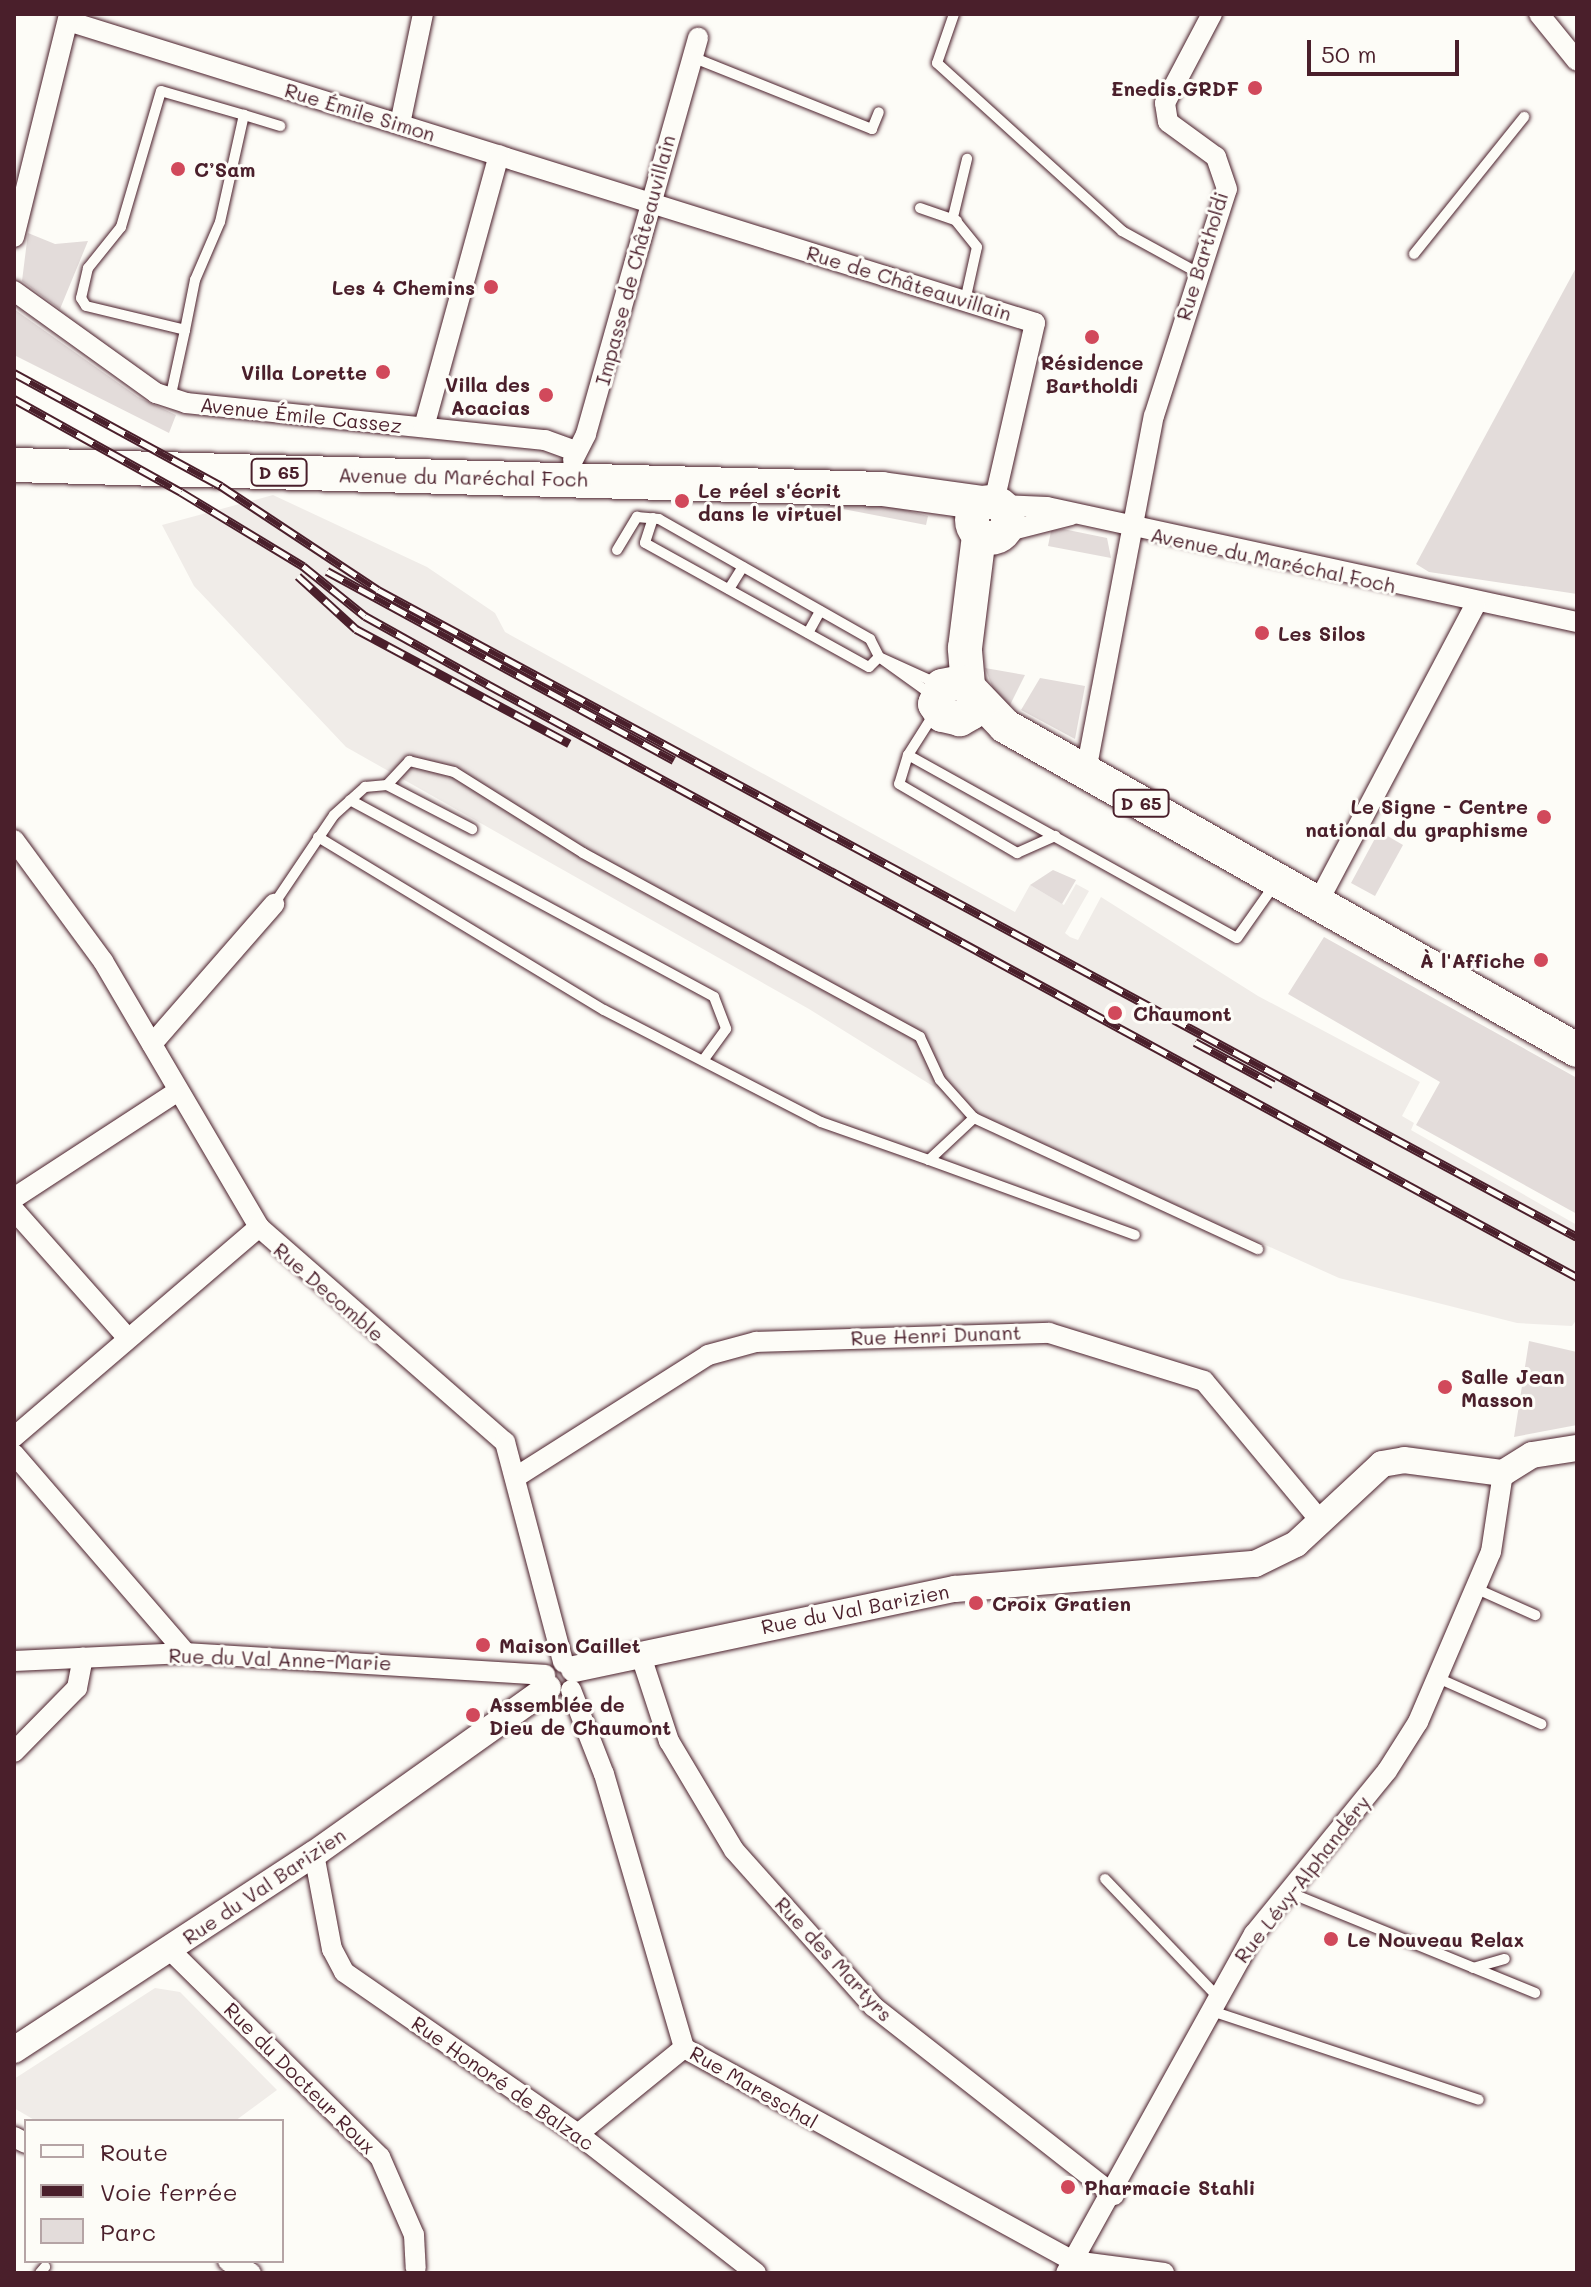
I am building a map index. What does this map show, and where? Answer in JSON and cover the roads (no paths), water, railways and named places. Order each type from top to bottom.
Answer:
[{"type":"main road","name":"Avenue du Maréchal Foch","points":[[14,465],[572,464],[912,493],[990,521]]},
{"type":"main road","points":[[953,696],[990,521]]},
{"type":"main road","name":"D 65","points":[[953,696],[1577,1050]]},
{"type":"street","points":[[400,124],[423,14]]},
{"type":"street","name":"Rue Bartholdi","points":[[1086,771],[1128,529],[1198,273],[1227,189],[1216,157],[1168,122],[1165,103],[1212,14]]},
{"type":"street","points":[[1539,14],[1577,61]]},
{"type":"street","points":[[14,237],[69,17]]},
{"type":"street","name":"Rue Émile Simon","points":[[69,17],[653,203]]},
{"type":"street","name":"Impasse de Châteauvillain","points":[[572,464],[586,434],[695,48]]},
{"type":"street","points":[[424,427],[499,155]]},
{"type":"street","name":"Rue de Châteauvillain","points":[[653,203],[1035,323],[990,521]]},
{"type":"street","name":"Avenue Émile Cassez","points":[[14,291],[170,399],[424,427],[572,464]]},
{"type":"street","name":"Avenue du Maréchal Foch","points":[[990,521],[1071,515],[1475,605],[1577,622]]},
{"type":"street","points":[[1318,902],[1475,605]]},
{"type":"street","name":"Rue Decomble","points":[[14,840],[103,961],[152,1044],[175,1093],[259,1227],[505,1442],[516,1477],[560,1677]]},
{"type":"street","points":[[152,1044],[274,904]]},
{"type":"street","points":[[14,1198],[175,1093]]},
{"type":"street","points":[[14,1210],[126,1336]]},
{"type":"street","points":[[14,1437],[126,1336],[259,1227]]},
{"type":"street","name":"Rue Henri Dunant","points":[[516,1477],[708,1355],[756,1342],[858,1337],[1074,1335],[1185,1373],[1231,1408],[1320,1520]]},
{"type":"street","points":[[1503,1473],[1532,1455],[1577,1448]]},
{"type":"street","points":[[14,1454],[186,1653]]},
{"type":"street","name":"Rue du Val Barizien","points":[[14,2050],[314,1854],[560,1677],[640,1653],[955,1589],[1231,1569],[1296,1544],[1382,1464],[1404,1460],[1503,1473]]},
{"type":"street","name":"Rue Lévy-Alphandéry","points":[[1070,2267],[1114,2195],[1210,2002],[1288,1892],[1387,1771],[1440,1679],[1477,1589],[1503,1473]]},
{"type":"street","name":"Rue du Val Anne-Marie","points":[[14,1661],[186,1653],[560,1677]]},
{"type":"street","name":"Rue des Martyrs","points":[[640,1653],[669,1741],[734,1850],[874,2007],[1114,2195]]},
{"type":"street","points":[[14,1752],[77,1688],[83,1658]]},
{"type":"street","name":"Rue Mareschal","points":[[560,1677],[604,1774],[684,2048],[1070,2267],[1164,2273]]},
{"type":"street","name":"Rue Honoré de Balzac","points":[[314,1854],[332,1949],[344,1972],[578,2134],[756,2273]]},
{"type":"street","name":"Rue du Docteur Roux","points":[[170,1950],[380,2157],[414,2235],[415,2271]]},
{"type":"street","points":[[578,2134],[684,2048]]},
{"type":"street","points":[[232,2263],[251,2273]]},
{"type":"lane","points":[[954,14],[937,63],[1122,231],[1198,273]]},
{"type":"lane","points":[[695,48],[872,129],[879,112]]},
{"type":"lane","points":[[185,330],[86,306],[88,268],[121,227],[154,95],[280,126]]},
{"type":"lane","points":[[170,399],[185,330],[244,115]]},
{"type":"lane","points":[[1414,254],[1524,117]]},
{"type":"lane","points":[[957,221],[967,159]]},
{"type":"lane","points":[[920,208],[957,221],[977,247],[965,301]]},
{"type":"lane","points":[[617,550],[637,517],[653,518],[870,639],[879,657],[953,696],[908,755],[899,784],[1017,853],[1055,836]]},
{"type":"lane","points":[[653,518],[645,543],[869,667],[879,657]]},
{"type":"lane","points":[[729,589],[743,567]]},
{"type":"lane","points":[[808,633],[820,611]]},
{"type":"lane","points":[[908,755],[1237,938],[1277,879]]},
{"type":"lane","points":[[387,785],[409,761],[454,772],[583,853],[920,1037],[940,1080],[974,1118],[1258,1249]]},
{"type":"lane","points":[[274,904],[318,837],[365,787],[387,785],[472,829]]},
{"type":"lane","points":[[350,800],[714,997],[726,1029],[703,1061]]},
{"type":"lane","points":[[318,837],[703,1061],[821,1122],[1135,1235]]},
{"type":"lane","points":[[929,1160],[974,1118]]},
{"type":"lane","points":[[1477,1589],[1535,1615]]},
{"type":"lane","points":[[1440,1679],[1541,1724]]},
{"type":"lane","points":[[1105,1879],[1210,2002],[1479,2100]]},
{"type":"lane","points":[[1288,1892],[1535,1993]]},
{"type":"lane","points":[[1473,1968],[1505,1959]]},
{"type":"railway","points":[[14,373],[221,486],[378,590],[1577,1237]]},
{"type":"railway","points":[[14,399],[181,492],[303,566],[365,616],[1577,1277]]},
{"type":"railway","points":[[327,571],[674,760]]},
{"type":"railway","points":[[298,576],[356,629],[569,743]]},
{"type":"railway","points":[[1195,1042],[1273,1084]]},
{"type":"place","name":"Enedis.GRDF","points":[[1255,88]]},
{"type":"place","name":"C’Sam","points":[[178,169]]},
{"type":"place","name":"Les 4 Chemins","points":[[491,287]]},
{"type":"place","name":"Résidence Bartholdi","points":[[1092,337]]},
{"type":"place","name":"Villa Lorette","points":[[383,372]]},
{"type":"place","name":"Villa des Acacias","points":[[546,395]]},
{"type":"place","name":"Le réel s'écrit dans le virtuel","points":[[682,501]]},
{"type":"place","name":"Les Silos","points":[[1262,633]]},
{"type":"place","name":"Le Signe - Centre national du graphisme","points":[[1544,817]]},
{"type":"place","name":"À l'Affiche","points":[[1541,960]]},
{"type":"place","name":"Chaumont","points":[[1115,1013]]},
{"type":"place","name":"Salle Jean Masson","points":[[1445,1387]]},
{"type":"place","name":"Croix Gratien","points":[[976,1603]]},
{"type":"place","name":"Maison Caillet","points":[[483,1645]]},
{"type":"place","name":"Assemblée de Dieu de Chaumont","points":[[473,1715]]},
{"type":"place","name":"Le Nouveau Relax","points":[[1331,1939]]},
{"type":"place","name":"Pharmacie Stahli","points":[[1068,2187]]}]
